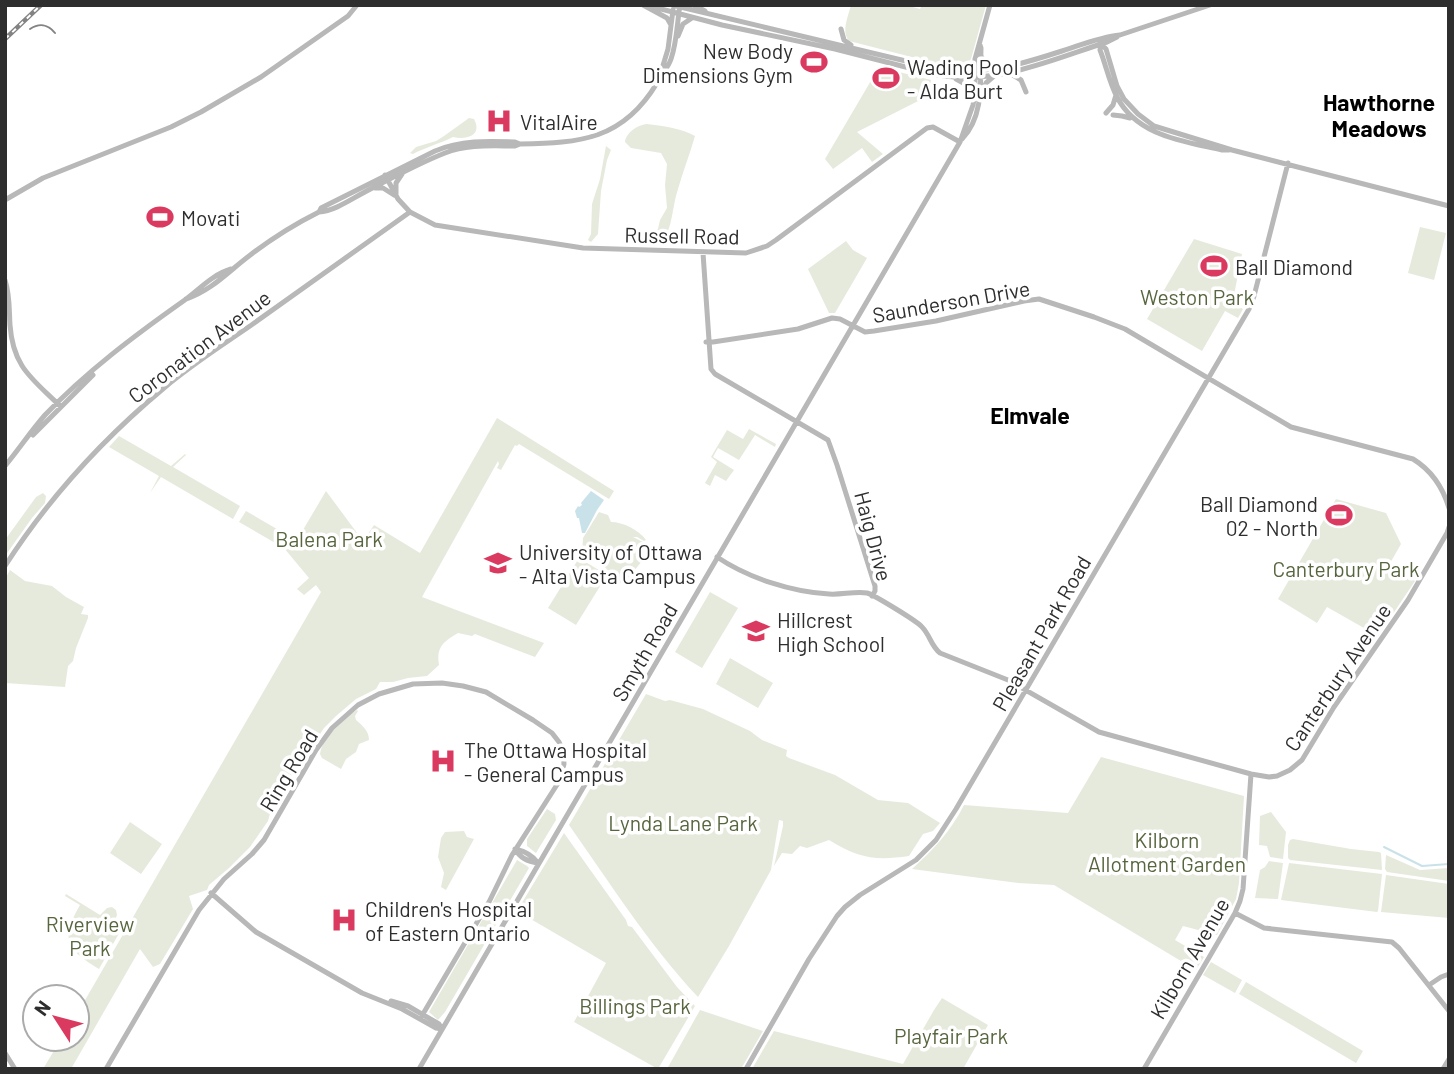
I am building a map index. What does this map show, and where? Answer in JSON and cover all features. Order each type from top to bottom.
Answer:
[{"type":"street","points":[[5,200],[43,178],[158,132],[252,82],[348,16],[357,5]]},
{"type":"street","points":[[645,5],[714,16],[935,68],[977,75]]},
{"type":"street","points":[[645,5],[667,18],[671,25]]},
{"type":"street","points":[[694,5],[714,16]]},
{"type":"street","name":"Smyth Road","points":[[419,1069],[796,421],[960,142],[968,133],[976,117],[978,57],[990,5]]},
{"type":"street","points":[[676,8],[692,18],[953,77],[995,73],[1020,67],[1210,5]]},
{"type":"street","points":[[659,79],[676,8]]},
{"type":"street","points":[[674,46],[676,8]]},
{"type":"street","points":[[5,466],[36,426],[79,382],[137,334],[215,276],[232,268],[319,212],[321,208],[448,145],[485,141],[520,144],[567,142],[594,136],[628,118],[643,103],[668,65],[683,24],[692,18]]},
{"type":"street","points":[[841,29],[845,41],[864,50]]},
{"type":"street","points":[[1120,35],[1106,57],[1116,95],[1134,120]]},
{"type":"street","points":[[1037,62],[1086,49],[1100,42]]},
{"type":"street","points":[[1100,42],[1100,50],[1106,57],[1124,99],[1154,126],[1177,136]]},
{"type":"street","points":[[1086,49],[1106,57]]},
{"type":"street","points":[[958,71],[968,67],[978,57],[995,73],[1016,76],[1021,80],[1026,92]]},
{"type":"street","points":[[1008,74],[1020,67]]},
{"type":"street","points":[[953,77],[977,94],[995,73]]},
{"type":"street","points":[[1116,95],[1109,114],[1134,120],[1152,131],[1288,163],[1449,206]]},
{"type":"street","name":"Russell Road","points":[[386,178],[410,212],[435,225],[594,249],[746,253],[767,246],[927,128],[933,127],[960,142]]},
{"type":"street","points":[[319,212],[325,212],[374,188],[386,178],[458,149],[520,144]]},
{"type":"street","name":"Pleasant Park Road","points":[[746,1069],[830,926],[845,907],[916,860],[936,840],[956,809],[1245,316],[1254,296],[1288,163]]},
{"type":"street","points":[[397,197],[396,183],[405,171]]},
{"type":"street","points":[[374,188],[383,188],[397,197]]},
{"type":"street","name":"Coronation Avenue","points":[[5,566],[34,524],[74,475],[139,409],[192,366],[410,212]]},
{"type":"street","name":"Haig Drive","points":[[703,253],[711,369],[715,374],[828,440],[875,586],[876,591],[872,596],[918,623],[940,653],[1008,680],[1101,733],[1251,774]]},
{"type":"street","points":[[5,280],[16,357],[29,376],[59,405]]},
{"type":"street","name":"Saunderson Drive","points":[[708,342],[798,329],[832,318],[840,319],[865,332],[898,328],[1039,299],[1125,329],[1291,427],[1413,459],[1429,471],[1447,499]]},
{"type":"street","points":[[1447,499],[1449,508]]},
{"type":"street","name":"Canterbury Avenue","points":[[1251,774],[1277,776],[1302,760],[1334,707],[1418,585],[1449,527]]},
{"type":"street","points":[[717,557],[753,576],[807,592],[866,593],[872,596]]},
{"type":"street","name":"Ring Road","points":[[106,1069],[199,910],[224,879],[264,840],[325,737],[358,705],[379,694],[413,684],[448,683],[486,692],[533,720],[555,736],[564,754],[560,780],[516,849],[489,902],[421,1017]]},
{"type":"street","name":"Kilborn Avenue","points":[[1144,1069],[1235,913],[1243,891],[1251,774]]},
{"type":"street","points":[[523,838],[527,854]]},
{"type":"street","points":[[516,849],[518,855],[538,863]]},
{"type":"street","points":[[516,849],[534,857],[538,863]]},
{"type":"street","points":[[211,893],[256,932],[362,993],[406,1005],[421,1017],[439,1024],[442,1029]]},
{"type":"street","points":[[1235,913],[1264,928],[1392,943],[1449,1011]]},
{"type":"street","points":[[1429,985],[1449,974]]},
{"type":"street","points":[[5,1053],[15,1069]]},
{"type":"street","points":[[1443,1069],[1449,1059]]},
{"type":"green space","points":[[851,5],[906,5],[920,9],[922,5],[986,5],[971,59],[960,67],[849,41],[845,29]]},
{"type":"green space","points":[[879,67],[931,80],[928,96],[857,132],[883,154],[872,162],[862,148],[833,169],[825,159]]},
{"type":"green space","points":[[469,118],[474,119],[476,125],[472,136],[453,137],[410,153],[416,147],[436,141]]},
{"type":"green space","points":[[647,124],[678,129],[695,136],[666,237],[662,243],[646,246],[632,240],[638,234],[651,234],[658,229],[667,208],[667,164],[661,153],[631,148],[625,142],[633,130]]},
{"type":"green space","points":[[606,146],[611,150],[601,191],[598,234],[591,242],[588,240],[591,234],[592,204]]},
{"type":"green space","points":[[1420,227],[1446,233],[1434,280],[1408,273]]},
{"type":"green space","name":"Weston Park","points":[[1194,239],[1242,254],[1231,302],[1243,309],[1238,318],[1225,311],[1202,351],[1147,319]]},
{"type":"green space","points":[[846,241],[853,250],[867,258],[835,313],[829,313],[808,269]]},
{"type":"green space","name":"Balena Park","points":[[497,418],[614,491],[609,499],[519,444],[515,445],[501,470],[497,468],[498,461],[422,597],[544,643],[535,657],[475,634],[472,636],[458,633],[442,646],[439,665],[427,676],[380,682],[376,689],[356,699],[324,728],[308,752],[287,760],[287,768],[293,778],[279,801],[274,799],[268,821],[250,847],[209,885],[207,890],[189,896],[193,909],[160,964],[153,967],[140,949],[91,1034],[91,990],[321,592],[316,585],[304,595],[297,589],[309,578],[284,548],[239,522],[246,511],[289,536],[300,535],[326,491],[363,541],[374,525],[420,553]]},
{"type":"green space","points":[[749,429],[776,444],[775,447],[755,435],[739,460],[718,448],[713,457],[734,470],[726,481],[715,475],[710,486],[705,483],[717,462],[711,457],[727,430],[743,439]]},
{"type":"green space","points":[[119,436],[171,466],[185,454],[173,467],[240,506],[233,519],[161,477],[150,493],[159,476],[109,447]]},
{"type":"green space","points":[[43,493],[46,496],[45,503],[5,556],[5,540],[36,497]]},
{"type":"green space","name":"Canterbury Park","points":[[1336,499],[1386,513],[1401,544],[1389,565],[1415,581],[1378,636],[1327,607],[1317,623],[1278,599]]},
{"type":"green space","points":[[599,512],[608,515],[611,522],[621,523],[635,530],[646,540],[633,537],[653,547],[623,585],[589,553],[582,554],[583,538]]},
{"type":"green space","points":[[579,558],[607,575],[576,625],[548,608]]},
{"type":"green space","points":[[10,570],[25,581],[52,586],[84,607],[81,614],[88,615],[73,661],[68,666],[65,687],[5,683],[5,579]]},
{"type":"green space","points":[[710,592],[738,608],[702,668],[675,652]]},
{"type":"green space","points":[[730,658],[773,683],[758,708],[716,684]]},
{"type":"green space","name":"Lynda Lane Park","points":[[646,694],[703,709],[787,750],[786,756],[789,758],[835,775],[878,800],[908,803],[940,823],[933,831],[923,834],[909,856],[867,857],[829,840],[807,848],[800,846],[792,854],[782,853],[774,866],[783,826],[783,821],[779,820],[771,870],[698,997],[646,935],[569,825]]},
{"type":"green space","points":[[357,710],[356,720],[363,726],[369,740],[359,744],[356,752],[346,759],[341,769],[320,754],[334,729]]},
{"type":"green space","name":"Kilborn Allotment Garden","points":[[1101,757],[1244,796],[1236,899],[1217,935],[1183,926],[1175,940],[1204,957],[1196,970],[1054,885],[912,869],[941,840],[964,805],[1068,813]]},
{"type":"green space","points":[[547,809],[555,814],[556,820],[536,853],[527,846],[527,839]]},
{"type":"green space","points":[[1271,812],[1286,832],[1283,859],[1270,857],[1267,846],[1259,845],[1260,816]]},
{"type":"green space","points":[[130,822],[162,844],[141,874],[110,853]]},
{"type":"green space","points":[[464,831],[467,837],[474,839],[446,890],[441,887],[444,873],[438,857],[441,838],[445,832]]},
{"type":"green space","name":"Billings Park","points":[[564,833],[628,926],[632,927],[677,987],[695,1006],[658,1069],[574,1022],[606,963],[517,911]]},
{"type":"green space","points":[[1293,839],[1379,852],[1382,870],[1290,860],[1288,845]]},
{"type":"green space","points":[[1386,855],[1420,870],[1449,868],[1449,881],[1387,872]]},
{"type":"green space","points":[[517,860],[529,868],[438,1020],[429,1012]]},
{"type":"green space","points":[[1269,861],[1283,863],[1278,899],[1255,898],[1260,870]]},
{"type":"green space","points":[[1289,863],[1382,874],[1378,911],[1281,900]]},
{"type":"green space","points":[[1386,875],[1449,884],[1449,918],[1381,912]]},
{"type":"green space","name":"Riverview Park","points":[[66,894],[100,915],[107,908],[116,910],[114,923],[122,928],[99,969],[79,955],[70,943],[70,927],[80,905],[65,896]]},
{"type":"green space","points":[[1211,962],[1242,980],[1235,993],[1203,975]]},
{"type":"green space","points":[[1246,982],[1363,1051],[1356,1063],[1239,994]]},
{"type":"green space","name":"Playfair Park","points":[[942,998],[988,1025],[963,1069],[752,1069],[774,1031],[903,1064]]},
{"type":"green space","points":[[700,1010],[763,1031],[741,1069],[667,1069]]},
{"type":"green space","points":[[53,1053],[80,1053],[71,1069],[43,1069]]},
{"type":"water","points":[[591,491],[604,500],[585,533],[582,533],[575,511]]},
{"type":"waterway","points":[[1384,847],[1422,866],[1449,864]]},
{"type":"tram line","points":[[30,29],[43,25],[55,33]]},
{"type":"railway","points":[[5,39],[41,5]]},
{"type":"place","name":"New Body Dimensions Gym","points":[[814,62]]},
{"type":"place","name":"Wading Pool - Alda Burt","points":[[886,78]]},
{"type":"place","name":"VitalAire","points":[[499,121]]},
{"type":"place","name":"Movati","points":[[160,217]]},
{"type":"place","name":"Ball Diamond","points":[[1214,266]]},
{"type":"place","name":"Ball Diamond 02 - North","points":[[1339,515]]},
{"type":"place","name":"University of Ottawa - Alta Vista Campus","points":[[498,563]]},
{"type":"place","name":"Hillcrest High School","points":[[756,631]]},
{"type":"place","name":"The Ottawa Hospital - General Campus","points":[[443,761]]},
{"type":"place","name":"Children's Hospital of Eastern Ontario","points":[[344,920]]},
{"type":"district","name":"Hawthorne Meadows","points":[[1379,115]]},
{"type":"district","name":"Elmvale","points":[[1030,415]]}]
